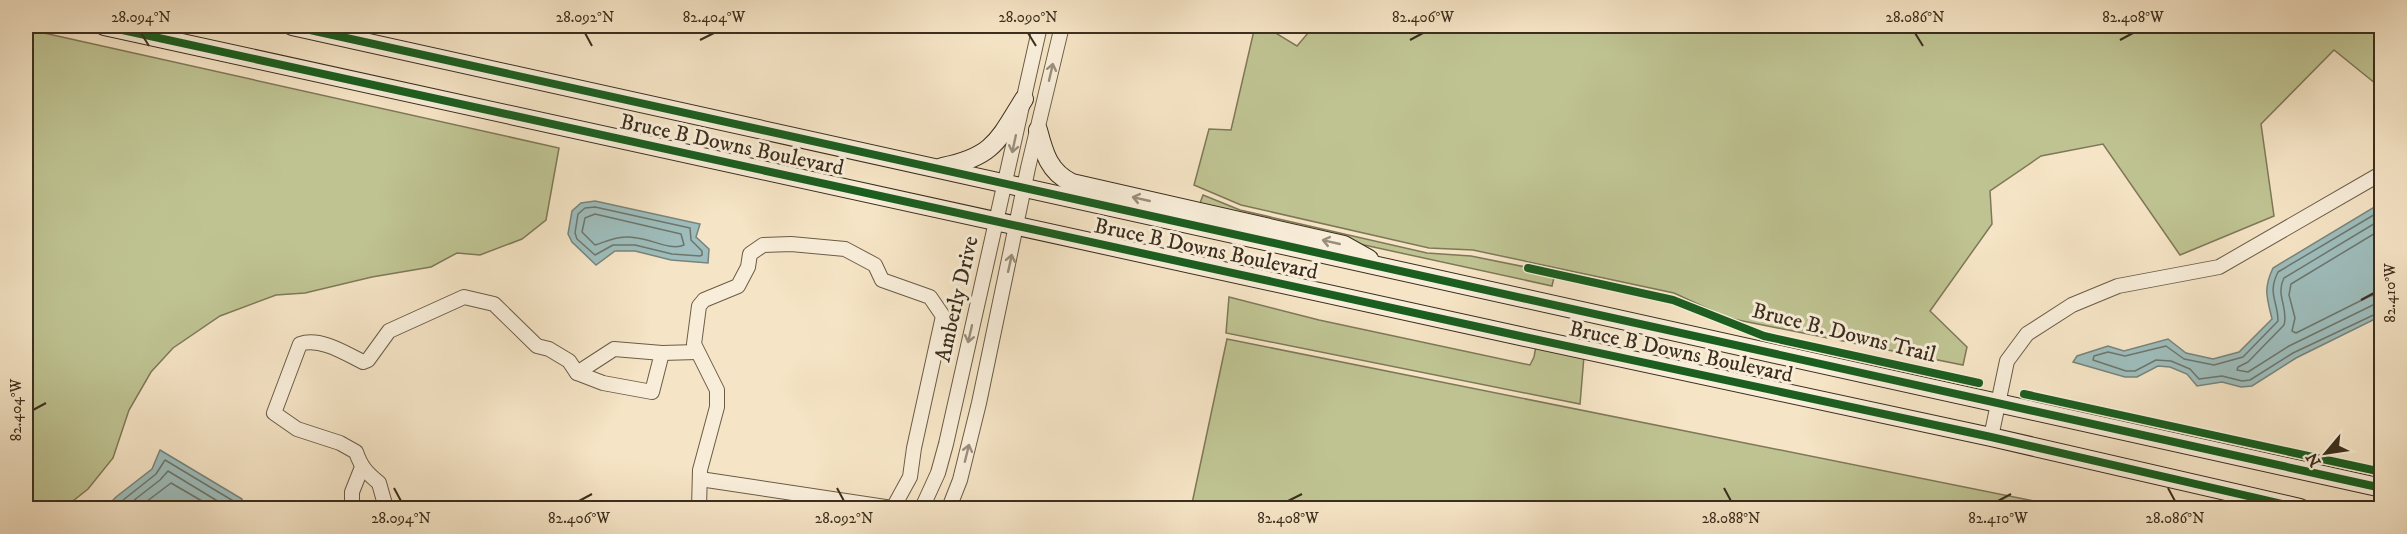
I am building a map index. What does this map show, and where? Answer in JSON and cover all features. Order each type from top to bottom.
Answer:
[{"type":"main road","name":"Bruce B Downs Boulevard","points":[[104,26],[1991,437],[2300,508]]},
{"type":"main road","name":"Bruce B Downs Boulevard","points":[[292,26],[2382,488]]},
{"type":"main road","points":[[935,169],[971,160],[984,152],[1003,133],[1024,99]]},
{"type":"main road","points":[[1038,130],[1050,167],[1072,183],[1344,244],[1383,268]]},
{"type":"street","name":"Amberly Drive","points":[[922,508],[938,473],[946,444],[1040,26]]},
{"type":"street","name":"Amberly Drive","points":[[949,508],[966,458],[1062,26]]},
{"type":"street","points":[[1991,437],[2007,361],[2027,334],[2072,305],[2118,286],[2219,267],[2382,173]]},
{"type":"street","points":[[699,508],[700,470],[717,407],[717,390],[694,344],[699,306],[704,300],[738,286],[748,267],[750,254],[763,245],[791,244],[845,249],[875,265],[882,280],[930,297],[943,316],[914,448],[910,477],[892,508],[700,479]]},
{"type":"street","points":[[386,508],[379,483],[370,478],[362,467],[356,452],[340,443],[297,429],[274,413],[300,344],[318,343],[344,352],[363,362],[368,360],[388,331],[464,297],[494,304],[537,346],[549,349],[569,361],[577,373],[603,383],[652,392],[662,353]]},
{"type":"street","points":[[577,373],[614,350],[662,353],[697,352]]},
{"type":"street","points":[[352,508],[352,492],[362,467]]},
{"type":"green space","points":[[1255,26],[1264,26],[1297,46],[1314,26],[2381,26],[2381,88],[2334,50],[2261,124],[2274,216],[2180,255],[2103,144],[2041,156],[1990,191],[1992,224],[1930,311],[1967,347],[1963,365],[1728,318],[1674,293],[1473,250],[1429,248],[1241,205],[1194,185],[1209,129],[1231,130]]},
{"type":"green space","points":[[26,29],[559,148],[546,220],[522,239],[480,255],[457,253],[431,267],[372,277],[305,293],[276,295],[220,316],[173,348],[151,372],[129,410],[113,458],[88,489],[64,508],[26,508]]},
{"type":"green space","points":[[1203,195],[1240,210],[1427,253],[1471,256],[1555,273],[1552,286],[1199,206]]},
{"type":"green space","points":[[1229,297],[1319,320],[1530,365],[1536,346],[1584,356],[1580,404],[1226,333]]},
{"type":"green space","points":[[1227,339],[2069,508],[1191,508]]},
{"type":"water","points":[[595,201],[700,224],[696,237],[709,249],[708,263],[671,260],[635,251],[615,251],[596,265],[572,242],[568,234],[572,211],[581,203]]},
{"type":"water","points":[[2381,203],[2381,316],[2296,358],[2252,386],[2241,387],[2222,382],[2197,386],[2187,374],[2170,367],[2158,366],[2137,377],[2125,377],[2073,362],[2077,356],[2108,346],[2124,351],[2168,339],[2186,353],[2213,359],[2239,352],[2272,319],[2267,288],[2273,268]]},
{"type":"water","points":[[160,450],[242,499],[243,508],[105,508],[152,469]]},
{"type":"cycle path","points":[[104,26],[1991,437],[2300,508]]},
{"type":"cycle path","points":[[292,26],[2382,488]]},
{"type":"cycle path","name":"Bruce B. Downs Trail","points":[[1528,268],[1673,300],[1764,336],[1979,383]]},
{"type":"cycle path","points":[[2024,394],[2382,472]]}]
